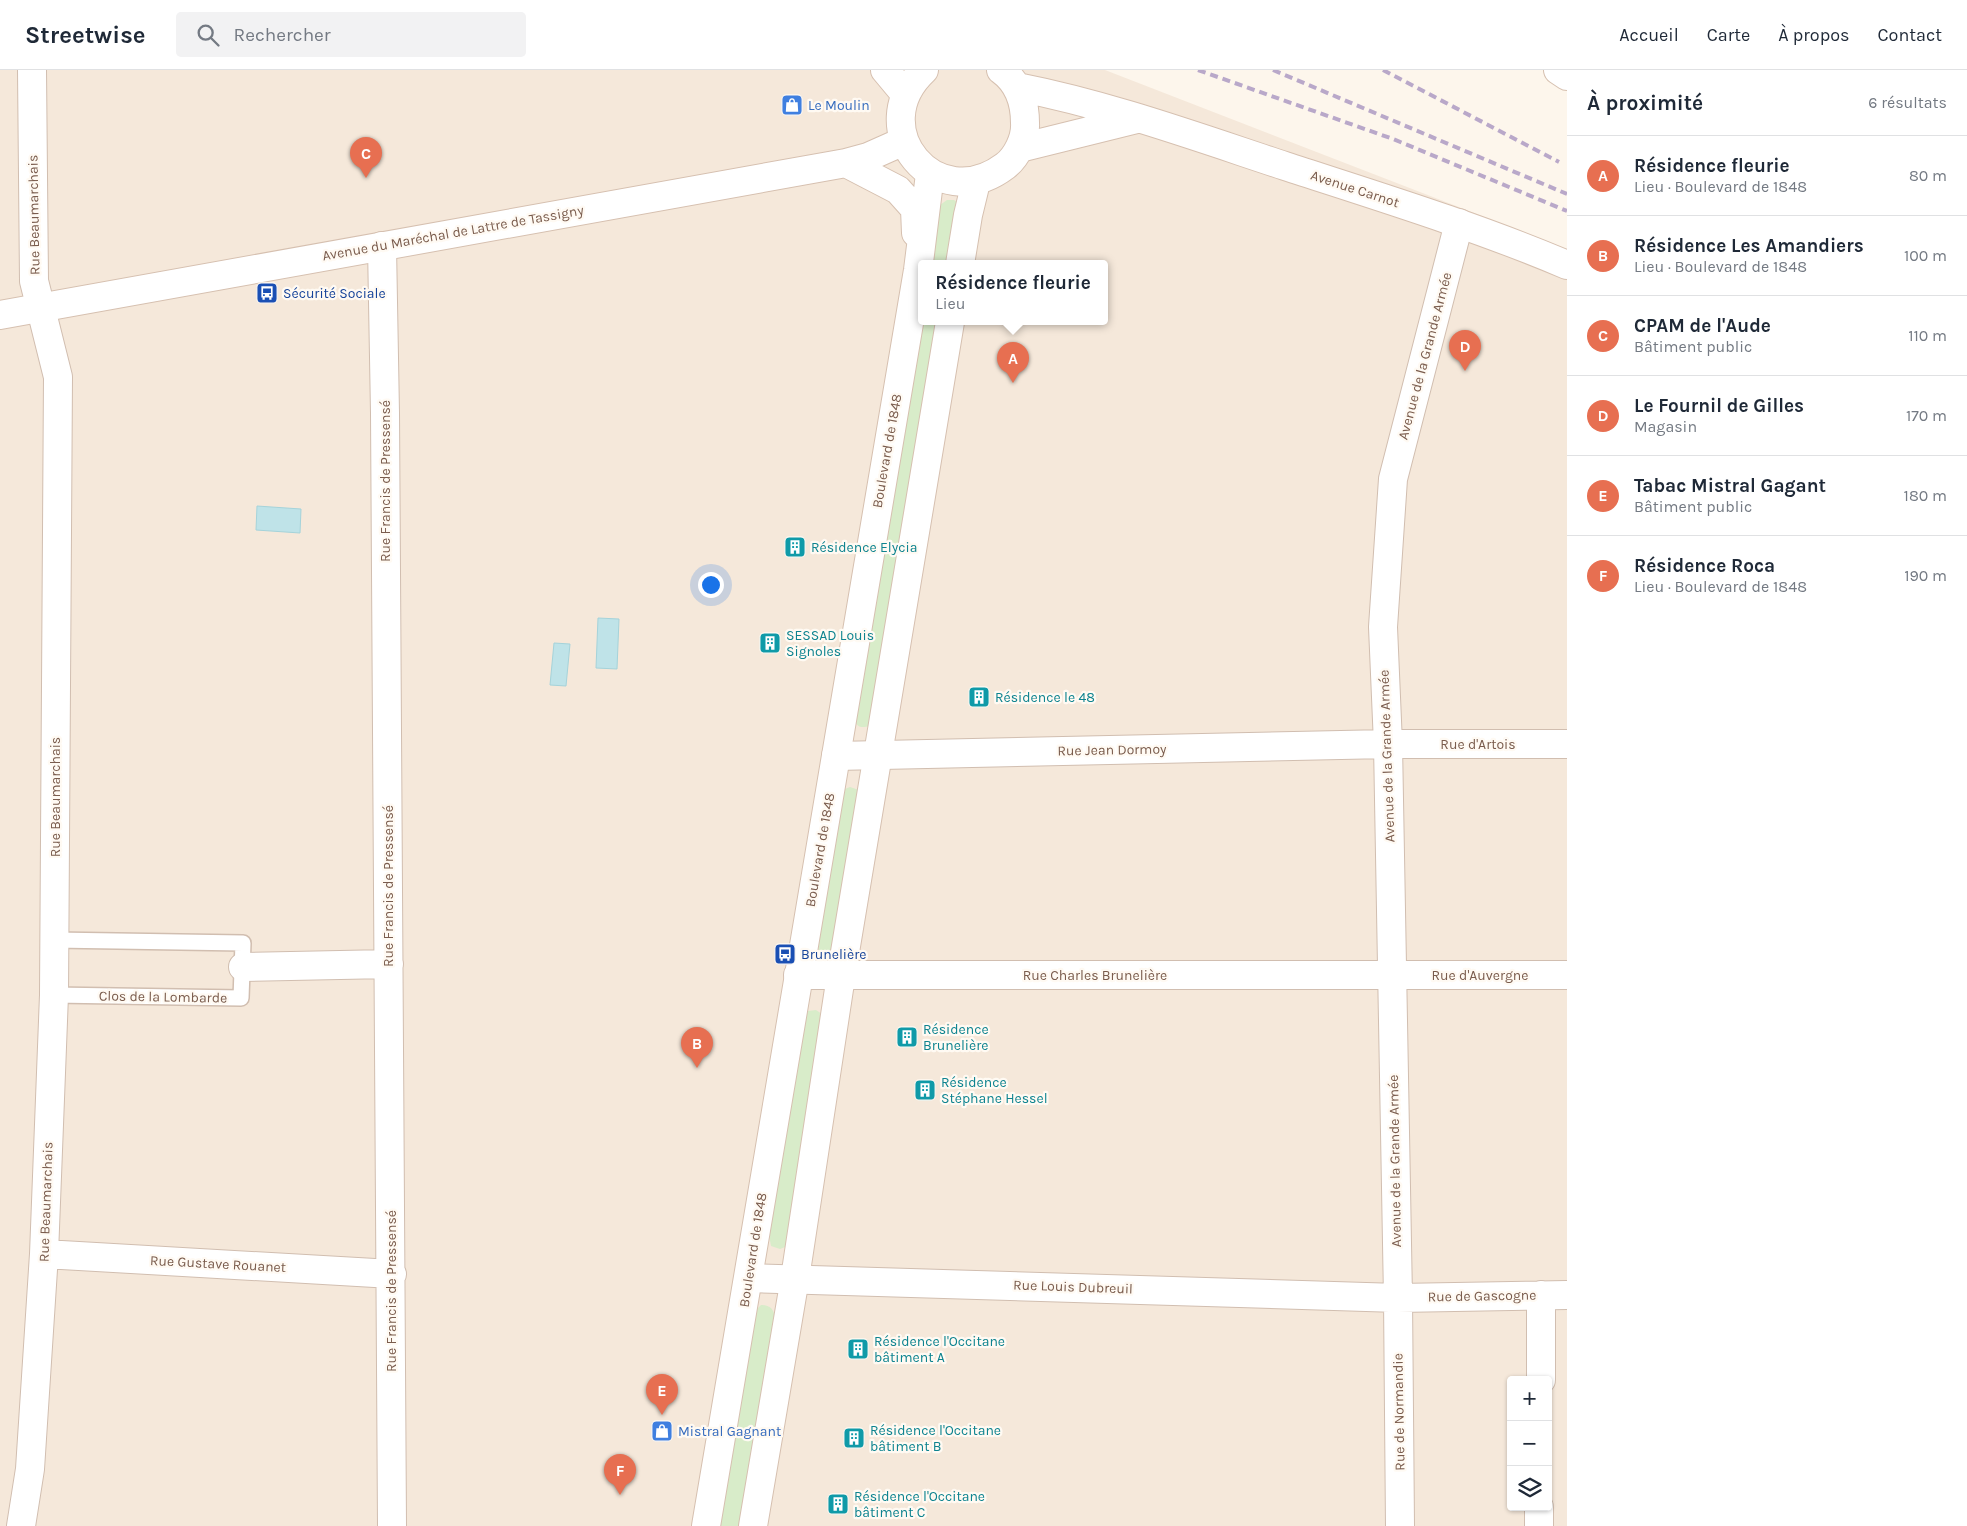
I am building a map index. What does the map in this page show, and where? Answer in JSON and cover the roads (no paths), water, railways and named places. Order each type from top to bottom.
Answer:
[{"type":"street","name":"Rue Beaumarchais","points":[[20,1526],[30,1469],[44,1254],[54,995],[58,377],[34,282],[32,70]]},
{"type":"street","points":[[885,70],[905,94]]},
{"type":"street","points":[[924,70],[914,79],[905,94],[900,126],[904,141],[914,160],[930,174],[960,183],[976,182],[994,175],[1009,163],[1020,148],[1026,128],[1025,107],[1009,79]]},
{"type":"street","points":[[1558,70],[1567,76]]},
{"type":"street","name":"Avenue Carnot","points":[[1009,79],[1140,118],[1459,223],[1567,265]]},
{"type":"street","points":[[1020,148],[1140,118]]},
{"type":"street","name":"Avenue du Maréchal de Lattre de Tassigny","points":[[0,315],[846,163],[904,141]]},
{"type":"street","points":[[846,163],[898,190],[914,208],[918,270]]},
{"type":"street","name":"Boulevard de 1848","points":[[919,260],[930,174]]},
{"type":"street","points":[[961,260],[976,182]]},
{"type":"street","name":"Avenue de la Grande Armée","points":[[1398,1298],[1388,744],[1383,627],[1393,479],[1459,223]]},
{"type":"street","name":"Rue Francis de Pressensé","points":[[382,246],[392,1274],[392,1526]]},
{"type":"street","name":"Boulevard de 1848","points":[[706,1526],[918,270]]},
{"type":"street","points":[[753,1526],[795,1278],[841,976],[950,325]]},
{"type":"street","name":"Rue Jean Dormoy","points":[[836,756],[1388,744]]},
{"type":"street","name":"Rue d'Artois","points":[[1388,744],[1567,744]]},
{"type":"street","points":[[243,967],[389,964]]},
{"type":"street","name":"Rue Charles Brunelière","points":[[798,975],[1392,975]]},
{"type":"street","name":"Rue d'Auvergne","points":[[1392,975],[1567,975]]},
{"type":"street","name":"Rue Gustave Rouanet","points":[[44,1254],[392,1274]]},
{"type":"street","name":"Rue Louis Dubreuil","points":[[749,1278],[1398,1298]]},
{"type":"street","points":[[1541,1376],[1554,1295]]},
{"type":"street","name":"Rue de Gascogne","points":[[1398,1298],[1554,1295]]},
{"type":"street","name":"Rue de Normandie","points":[[1398,1298],[1400,1526]]},
{"type":"street","points":[[1539,1511],[1539,1526]]},
{"type":"lane","name":"Clos de la Lombarde","points":[[54,940],[243,943],[241,998],[54,995]]},
{"type":"water","points":[[257,506],[301,509],[300,533],[256,530]]},
{"type":"water","points":[[598,618],[619,619],[617,669],[596,668]]},
{"type":"water","points":[[554,643],[570,644],[566,686],[550,685]]},
{"type":"railway","points":[[1198,70],[1393,139],[1567,211]]},
{"type":"railway","points":[[1273,70],[1567,194]]},
{"type":"railway","points":[[1383,70],[1559,162]]},
{"type":"place","name":"Le Moulin","points":[[792,105]]},
{"type":"place","name":"CPAM de l'Aude","points":[[366,178]]},
{"type":"place","name":"Sécurité Sociale","points":[[267,293]]},
{"type":"place","name":"Le Fournil de Gilles","points":[[1465,371]]},
{"type":"place","name":"Résidence fleurie","points":[[1013,383]]},
{"type":"place","name":"Résidence Elycia","points":[[795,547]]},
{"type":"place","name":"SESSAD Louis Signoles","points":[[770,643]]},
{"type":"place","name":"Résidence le 48","points":[[979,697]]},
{"type":"place","name":"Brunelière","points":[[785,954]]},
{"type":"place","name":"Résidence Brunelière","points":[[907,1037]]},
{"type":"place","name":"Résidence Les Amandiers","points":[[697,1068]]},
{"type":"place","name":"Résidence Stéphane Hessel","points":[[925,1090]]},
{"type":"place","name":"Résidence l'Occitane bâtiment A","points":[[858,1349]]},
{"type":"place","name":"Tabac Mistral Gagant","points":[[662,1415]]},
{"type":"place","name":"Mistral Gagnant","points":[[662,1431]]},
{"type":"place","name":"Résidence l'Occitane bâtiment B","points":[[854,1438]]},
{"type":"place","name":"Résidence Roca","points":[[620,1495]]},
{"type":"place","name":"Résidence l'Occitane bâtiment C","points":[[838,1504]]}]
